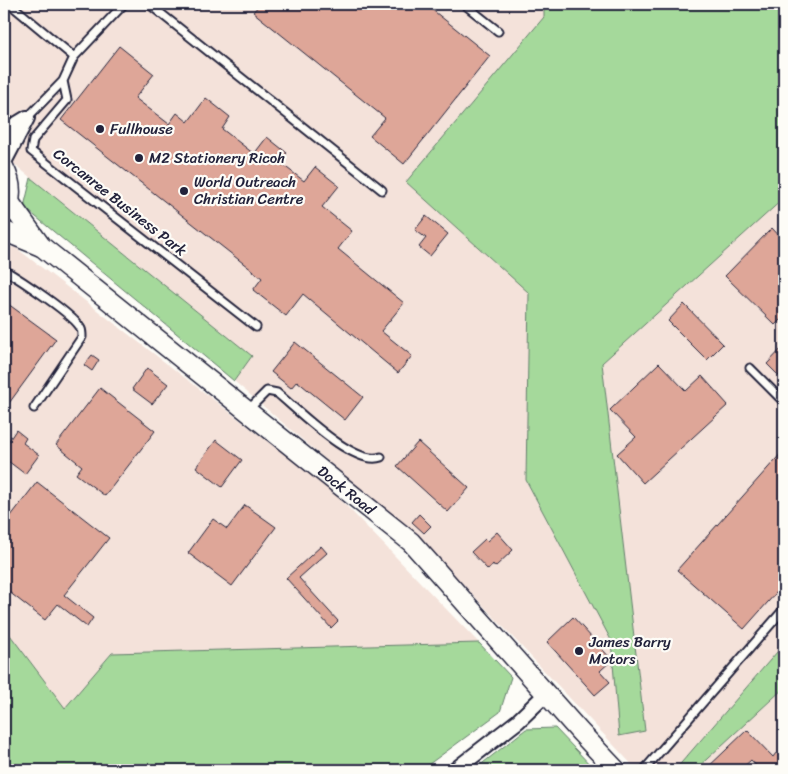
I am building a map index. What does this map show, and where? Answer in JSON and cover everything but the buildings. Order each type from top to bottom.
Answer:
[{"type":"main road","points":[[4,168],[10,183],[11,193],[7,208]]},
{"type":"main road","name":"Dock Road","points":[[7,208],[41,246],[410,542],[616,770]]},
{"type":"main road","name":"Dock Road","points":[[4,231],[41,246]]},
{"type":"street","points":[[4,132],[27,118]]},
{"type":"street","points":[[4,162],[27,118]]},
{"type":"street","points":[[454,770],[518,721],[546,694]]},
{"type":"lane","points":[[10,4],[74,57]]},
{"type":"lane","name":"Corcanree Business Park","points":[[27,118],[63,80],[74,57],[124,4]]},
{"type":"lane","points":[[149,4],[382,190]]},
{"type":"lane","points":[[464,4],[498,30]]},
{"type":"lane","name":"Corcanree Business Park","points":[[63,80],[67,100],[33,140],[31,151],[256,327]]},
{"type":"lane","points":[[4,270],[72,318],[81,328],[82,336],[34,408]]},
{"type":"lane","points":[[750,368],[784,402]]},
{"type":"lane","points":[[247,411],[267,391],[277,393],[328,436],[353,454],[370,460],[381,458]]},
{"type":"lane","points":[[644,770],[784,609]]},
{"type":"shaded area","points":[[4,4],[544,4],[544,17],[406,182],[529,292],[526,480],[611,640],[619,736],[645,731],[602,363],[784,198],[784,644],[675,770],[637,770],[432,551],[234,381],[252,356],[4,156]]},
{"type":"shaded area","points":[[15,247],[332,491],[479,643],[112,653],[65,709],[4,627],[4,248]]},
{"type":"shaded area","points":[[784,688],[784,770],[695,770],[768,703]]},
{"type":"green space","points":[[544,4],[784,4],[784,198],[602,363],[645,731],[619,736],[611,640],[526,480],[529,293],[406,182],[544,17]]},
{"type":"green space","points":[[31,178],[252,356],[234,381],[24,207]]},
{"type":"green space","points":[[4,627],[65,708],[112,653],[479,643],[511,677],[500,712],[421,770],[4,770]]},
{"type":"green space","points":[[784,644],[784,688],[695,770],[675,770]]},
{"type":"green space","points":[[555,728],[595,770],[474,770],[526,729]]},
{"type":"place","name":"Fullhouse","points":[[100,129]]},
{"type":"place","name":"M2 Stationery Ricoh","points":[[139,158]]},
{"type":"place","name":"World Outreach Christian Centre","points":[[184,191]]},
{"type":"place","name":"James Barry Motors","points":[[579,651]]}]
